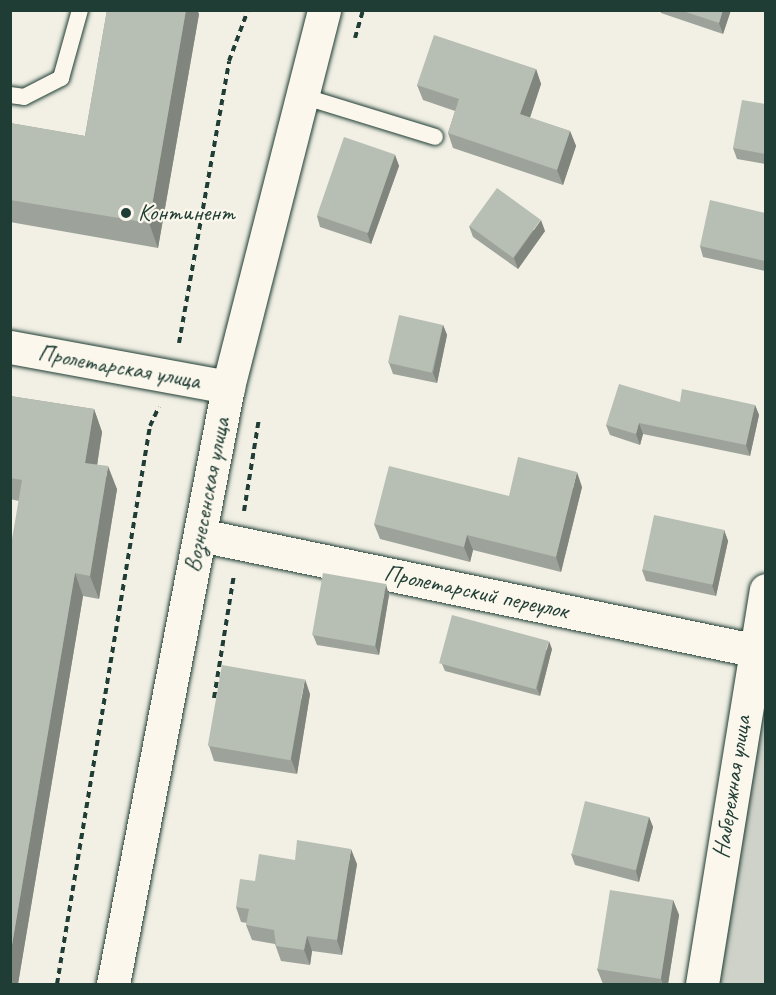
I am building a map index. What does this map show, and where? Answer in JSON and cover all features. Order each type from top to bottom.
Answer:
[{"type":"street","name":"Вознесенская улица","points":[[113,984],[228,387],[324,10]]},
{"type":"street","name":"Пролетарская улица","points":[[10,347],[228,387]]},
{"type":"street","name":"Пролетарский переулок","points":[[200,535],[753,650]]},
{"type":"street","name":"Набережная улица","points":[[702,984],[753,650],[765,590]]},
{"type":"lane","points":[[10,95],[24,97],[61,78],[80,10]]},
{"type":"lane","points":[[302,96],[435,137]]},
{"type":"path","points":[[57,984],[150,426],[173,377],[229,61],[248,10]]},
{"type":"path","points":[[214,698],[261,408]]},
{"type":"shaded area","points":[[765,666],[765,984],[711,984]]},
{"type":"building","points":[[107,10],[186,10],[149,223],[10,200],[10,123],[85,136]]},
{"type":"building","points":[[680,10],[723,10],[719,23]]},
{"type":"building","points":[[434,35],[536,69],[520,114],[570,131],[557,170],[448,133],[459,99],[417,85]]},
{"type":"building","points":[[742,100],[765,104],[765,154],[733,148]]},
{"type":"building","points":[[344,137],[395,155],[368,233],[317,215]]},
{"type":"building","points":[[497,188],[541,220],[513,258],[469,226]]},
{"type":"building","points":[[710,200],[765,213],[765,261],[700,246]]},
{"type":"building","points":[[399,315],[443,325],[432,373],[388,363]]},
{"type":"building","points":[[619,384],[680,402],[682,389],[755,405],[746,445],[639,423],[636,434],[606,425]]},
{"type":"building","points":[[10,396],[94,409],[85,463],[108,466],[90,576],[75,573],[10,957],[10,551],[22,480],[10,478]]},
{"type":"building","points":[[518,457],[577,472],[556,557],[467,535],[464,547],[374,524],[389,466],[509,496]]},
{"type":"building","points":[[654,515],[724,530],[713,585],[642,570]]},
{"type":"building","points":[[323,573],[386,584],[375,646],[312,635]]},
{"type":"building","points":[[452,615],[549,641],[536,689],[439,663]]},
{"type":"building","points":[[222,665],[305,680],[290,760],[208,746]]},
{"type":"building","points":[[585,801],[649,817],[636,870],[572,854]]},
{"type":"building","points":[[297,840],[351,849],[337,940],[307,936],[304,950],[276,946],[274,930],[246,925],[249,909],[236,907],[240,879],[255,881],[259,854],[295,860]]},
{"type":"building","points":[[610,890],[673,900],[661,979],[597,969]]},
{"type":"place","name":"Континент","points":[[126,213]]}]
